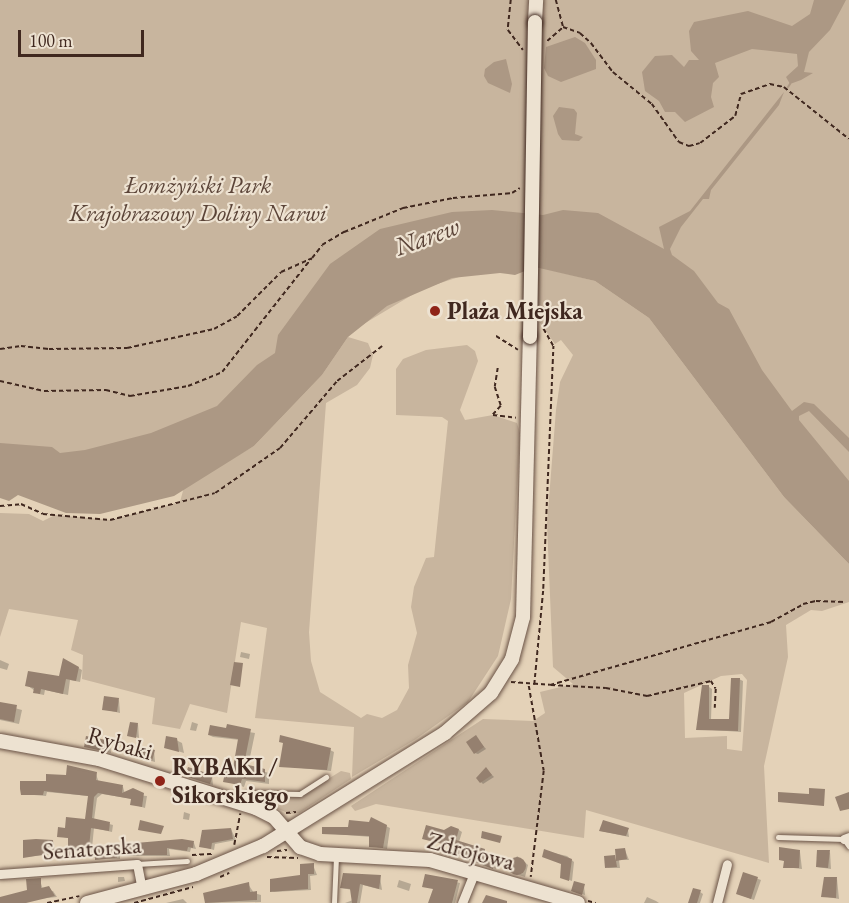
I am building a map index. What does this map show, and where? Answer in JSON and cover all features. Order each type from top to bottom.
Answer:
[{"type":"street","points":[[87,903],[142,889],[225,863],[287,832],[460,722],[483,702],[503,677],[519,639],[525,604],[529,420],[526,343],[536,0]]},
{"type":"street","name":"Rybaki","points":[[0,741],[99,759],[275,819],[287,832]]},
{"type":"street","name":"Zdrojowa","points":[[287,832],[304,849],[336,856],[423,859],[578,903]]},
{"type":"street","points":[[136,864],[142,889]]},
{"type":"street","name":"Senatorska","points":[[0,874],[136,864]]},
{"type":"street","points":[[717,903],[727,864]]},
{"type":"street","points":[[462,903],[474,874]]},
{"type":"lane","points":[[240,806],[249,793],[300,794],[326,777]]},
{"type":"lane","points":[[778,837],[847,840]]},
{"type":"lane","points":[[334,903],[336,856]]},
{"type":"lane","name":"Senatorska","points":[[136,864],[188,858]]},
{"type":"path","points":[[511,0],[508,30],[525,53]]},
{"type":"path","points":[[556,0],[563,27],[580,33],[591,43],[613,72],[652,105],[679,142],[688,146],[700,143],[735,116],[741,94],[770,84],[784,87],[849,139]]},
{"type":"path","points":[[0,381],[44,390],[106,390],[130,396],[188,386],[214,375],[234,361],[277,298],[322,245],[344,231],[386,214],[453,198],[512,193],[522,186]]},
{"type":"path","points":[[0,349],[21,346],[49,349],[127,348],[204,332],[237,316],[281,272],[312,258]]},
{"type":"path","points":[[508,320],[528,320]]},
{"type":"path","points":[[534,685],[543,589],[553,346],[539,324]]},
{"type":"path","points":[[496,336],[521,352],[526,343]]},
{"type":"path","points":[[524,352],[526,343]]},
{"type":"path","points":[[0,506],[21,504],[44,514],[110,520],[214,493],[280,448],[337,381],[382,346]]},
{"type":"path","points":[[498,368],[495,387],[501,406],[493,415],[529,420]]},
{"type":"path","points":[[550,685],[771,622],[803,604],[816,601],[845,602]]},
{"type":"path","points":[[503,677],[529,685],[606,688],[647,696],[711,681],[716,689],[715,708]]},
{"type":"path","points":[[529,685],[544,771],[530,890]]},
{"type":"path","points":[[240,806],[234,848],[242,844]]},
{"type":"path","points":[[275,819],[280,811],[301,812]]},
{"type":"path","points":[[188,858],[217,853]]},
{"type":"path","points":[[263,858],[309,859]]},
{"type":"path","points":[[216,878],[234,871]]},
{"type":"path","points":[[134,903],[199,885]]},
{"type":"green space","name":"Łomżyński Park Krajobrazowy Doliny Narwi","points":[[0,0],[849,0],[849,552],[661,309],[586,266],[505,262],[422,289],[337,340],[214,445],[0,482]]},
{"type":"green space","points":[[539,267],[595,281],[649,318],[784,497],[849,564],[849,602],[822,611],[811,610],[786,625],[788,657],[764,766],[769,863],[586,810],[584,838],[376,804],[355,811],[351,806],[483,719],[533,721],[545,713],[540,692],[573,684],[553,667],[547,524],[560,382],[573,355],[561,340],[555,344],[538,320]],"holes":[[[742,674],[747,680],[742,751],[727,749],[727,736],[685,738],[684,693],[721,676]]]},
{"type":"green space","points":[[348,337],[368,343],[373,355],[370,368],[357,385],[326,403],[309,632],[311,661],[320,692],[361,718],[367,714],[382,718],[397,710],[409,688],[408,665],[417,633],[411,607],[414,587],[426,558],[434,557],[448,421],[442,417],[396,415],[396,369],[403,359],[426,350],[467,345],[475,351],[478,361],[460,410],[465,420],[493,415],[517,423],[520,433],[511,599],[498,656],[468,702],[416,739],[352,777],[354,727],[255,718],[267,628],[241,622],[227,713],[190,704],[180,729],[152,724],[155,698],[82,679],[83,655],[71,650],[78,620],[9,609],[0,637],[0,513],[29,514],[43,521],[55,515],[110,520],[180,502],[184,487],[254,446],[322,375]]},
{"type":"green space","points":[[341,771],[350,773],[351,779],[299,813],[290,814],[248,796],[299,797]]},
{"type":"water","points":[[814,0],[846,0],[830,30],[809,52],[804,72],[813,73],[801,80],[790,84],[786,77],[798,66],[797,54],[752,49],[715,63],[719,77],[713,83],[711,97],[714,107],[685,122],[675,112],[665,112],[659,101],[645,91],[642,72],[655,56],[672,55],[684,67],[689,60],[699,60],[691,51],[689,31],[694,22],[748,11],[792,26],[810,14]]},
{"type":"water","points":[[575,37],[585,43],[596,60],[596,69],[561,82],[548,76],[544,68],[546,47]]},
{"type":"water","points":[[506,59],[512,84],[510,93],[488,83],[484,76],[485,69],[494,62]]},
{"type":"water","name":"Narew","points":[[784,92],[779,105],[711,190],[709,199],[703,199],[681,227],[670,249],[672,255],[694,271],[718,303],[729,309],[762,370],[792,411],[804,402],[814,404],[849,438],[849,452],[809,411],[799,416],[799,420],[849,481],[849,564],[784,497],[649,318],[595,281],[535,267],[515,275],[500,273],[452,278],[387,306],[348,337],[322,375],[254,446],[174,496],[100,514],[66,513],[18,495],[9,501],[0,498],[0,443],[52,447],[60,453],[85,450],[151,433],[217,406],[257,365],[275,353],[278,335],[330,264],[380,229],[452,212],[492,210],[543,215],[563,210],[598,213],[664,249],[659,227],[690,211]]},
{"type":"water","points":[[559,107],[574,109],[577,113],[575,134],[583,137],[579,141],[562,140],[558,134],[553,116]]},
{"type":"building","points":[[63,658],[79,667],[76,681],[66,679],[63,694],[41,689],[40,694],[33,693],[34,688],[25,686],[28,671],[59,676]]},
{"type":"building","points":[[234,662],[243,663],[240,687],[230,685]]},
{"type":"building","points":[[731,678],[740,678],[738,731],[696,730],[702,685],[709,685],[709,719],[729,719]]},
{"type":"building","points":[[104,696],[119,698],[117,712],[102,710]]},
{"type":"building","points":[[0,702],[17,705],[14,722],[0,719]]},
{"type":"building","points":[[130,722],[138,723],[136,738],[127,736]]},
{"type":"building","points":[[227,724],[251,729],[244,764],[265,769],[265,782],[242,779],[240,785],[223,782],[226,768],[233,768],[238,739],[208,735],[210,725],[226,728]]},
{"type":"building","points":[[280,735],[331,748],[327,770],[279,767],[283,743],[279,742]]},
{"type":"building","points":[[476,735],[484,747],[474,754],[466,742]]},
{"type":"building","points":[[86,736],[111,741],[108,752],[84,747]]},
{"type":"building","points":[[166,736],[177,738],[179,752],[164,748]]},
{"type":"building","points":[[141,747],[155,750],[152,761],[139,758]]},
{"type":"building","points":[[67,765],[97,772],[96,780],[123,785],[122,793],[133,788],[144,793],[142,807],[130,805],[131,799],[98,793],[94,797],[92,818],[110,822],[109,831],[91,828],[89,847],[182,839],[194,841],[193,848],[188,847],[187,851],[167,848],[167,855],[117,855],[117,858],[95,860],[95,856],[68,857],[68,838],[57,837],[58,827],[65,828],[66,817],[85,819],[88,796],[44,791],[43,795],[21,795],[20,789],[20,781],[46,781],[46,774],[66,775]]},
{"type":"building","points":[[188,767],[213,775],[210,784],[185,776]]},
{"type":"building","points":[[486,767],[492,775],[480,783],[476,778]]},
{"type":"building","points":[[809,788],[825,789],[824,806],[778,802],[778,792],[809,794]]},
{"type":"building","points":[[849,792],[849,809],[840,811],[835,797]]},
{"type":"building","points":[[371,817],[387,825],[383,848],[369,847],[369,836],[322,834],[322,827],[348,827],[349,820],[369,822]]},
{"type":"building","points":[[140,820],[164,826],[161,834],[138,830]]},
{"type":"building","points":[[603,820],[629,828],[626,836],[599,831]]},
{"type":"building","points":[[426,825],[444,830],[451,826],[459,829],[456,840],[485,849],[485,856],[495,857],[493,869],[456,855],[459,848],[422,839]]},
{"type":"building","points":[[231,828],[233,839],[212,843],[211,849],[199,847],[202,830]]},
{"type":"building","points":[[482,831],[502,836],[500,843],[481,838]]},
{"type":"building","points":[[23,840],[53,840],[54,853],[23,858]]},
{"type":"building","points":[[779,847],[800,850],[799,868],[783,868],[784,861],[779,860]]},
{"type":"building","points":[[625,848],[627,859],[616,861],[615,849]]},
{"type":"building","points":[[544,849],[572,859],[569,881],[560,878],[561,864],[542,857]]},
{"type":"building","points":[[817,850],[830,850],[828,868],[816,867]]},
{"type":"building","points":[[615,855],[617,867],[605,868],[604,856]]},
{"type":"building","points":[[517,857],[525,862],[526,866],[521,874],[517,875],[509,870],[508,866],[513,858]]},
{"type":"building","points":[[314,863],[314,874],[308,874],[308,889],[270,892],[270,879],[300,875],[300,864]]},
{"type":"building","points":[[743,872],[758,877],[751,899],[736,894]]},
{"type":"building","points":[[343,873],[381,875],[379,889],[360,884],[357,903],[352,903],[350,889],[340,888]]},
{"type":"building","points":[[425,874],[458,880],[452,903],[428,903],[433,889],[422,887]]},
{"type":"building","points":[[824,877],[837,877],[836,898],[821,897]]},
{"type":"building","points":[[41,878],[41,888],[49,886],[55,896],[26,903],[0,903],[0,897],[27,890],[26,879]]},
{"type":"building","points":[[574,881],[585,884],[582,895],[571,891]]},
{"type":"building","points":[[249,882],[250,892],[257,891],[257,900],[205,903],[203,893]]},
{"type":"building","points":[[693,888],[701,890],[697,903],[688,903]]},
{"type":"building","points":[[486,895],[507,901],[507,903],[482,903]]},
{"type":"place","name":"Plaża Miejska","points":[[435,311]]},
{"type":"place","name":"RYBAKI / Sikorskiego","points":[[160,781]]}]
